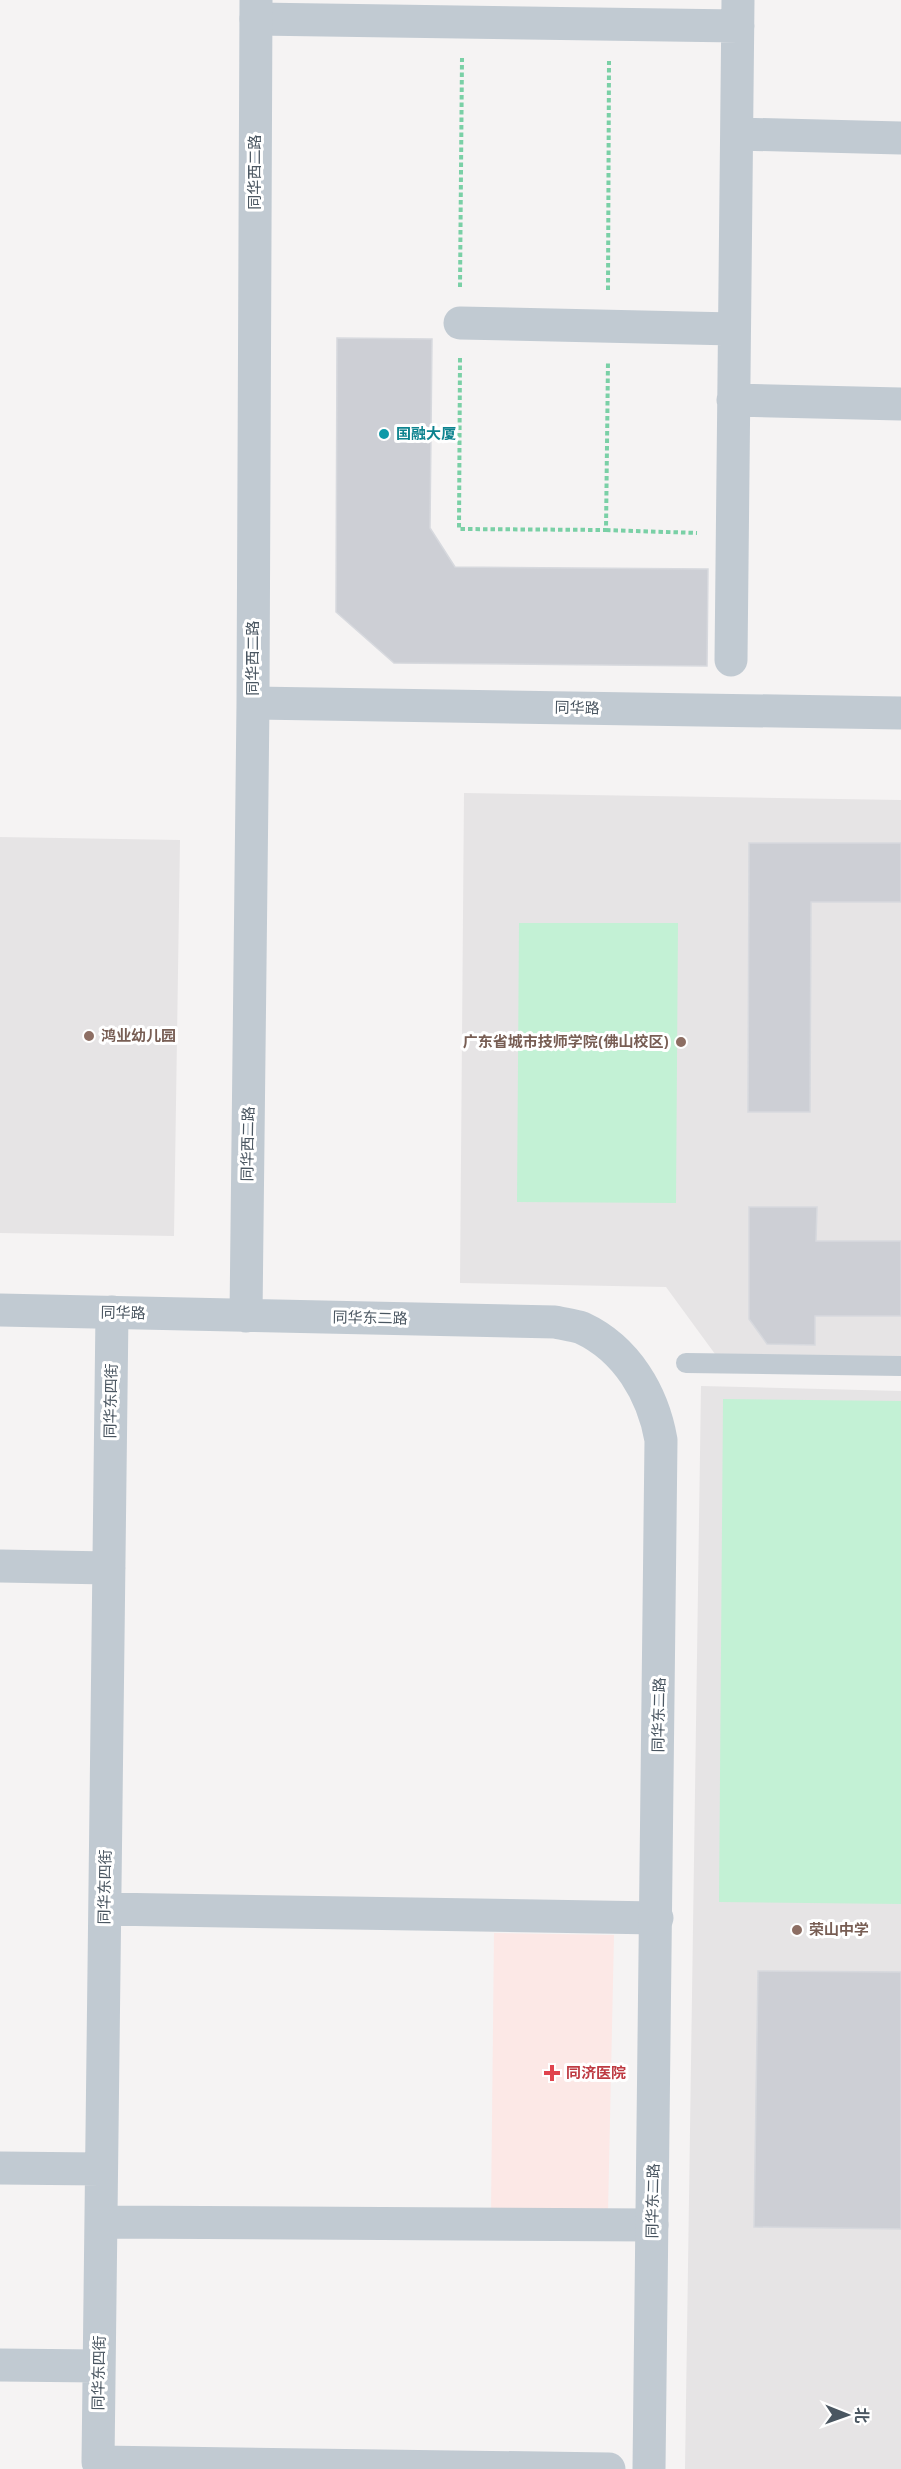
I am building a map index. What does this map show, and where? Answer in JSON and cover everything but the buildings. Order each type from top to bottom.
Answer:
[{"type":"street","points":[[256,10],[738,13],[731,660]]},
{"type":"street","name":"同华西二路","points":[[246,1316],[253,703],[256,10]]},
{"type":"street","points":[[737,134],[901,138]]},
{"type":"street","points":[[460,323],[734,329]]},
{"type":"street","points":[[733,400],[901,404]]},
{"type":"street","name":"同华路","points":[[253,703],[901,713]]},
{"type":"street","name":"同华路","points":[[0,1310],[246,1316]]},
{"type":"street","name":"同华东四街","points":[[112,1312],[98,2465],[609,2469]]},
{"type":"street","name":"同华东二路","points":[[246,1316],[555,1322],[582,1328],[609,1346],[629,1365],[640,1380],[657,1414],[661,1440],[649,2469]]},
{"type":"street","points":[[0,1566],[109,1568]]},
{"type":"street","points":[[105,1909],[657,1918]]},
{"type":"street","points":[[0,2168],[100,2169]]},
{"type":"street","points":[[101,2222],[652,2225]]},
{"type":"street","points":[[0,2365],[99,2366]]},
{"type":"lane","points":[[686,1363],[901,1366]]},
{"type":"path","points":[[606,530],[731,534]]},
{"type":"shaded area","name":"广东省城市技师学院(佛山校区)","points":[[464,793],[901,800],[901,1357],[715,1354],[666,1287],[460,1283]]},
{"type":"shaded area","name":"鸿业幼儿园","points":[[0,837],[180,840],[174,1236],[0,1233]]},
{"type":"shaded area","name":"荣山中学","points":[[701,1386],[901,1391],[901,2469],[685,2469]]},
{"type":"shaded area","name":"同济医院","points":[[494,1933],[614,1935],[608,2212],[491,2212]]},
{"type":"green space","points":[[519,923],[678,923],[676,1203],[517,1202]]},
{"type":"green space","points":[[723,1399],[901,1401],[901,1904],[719,1902]]},
{"type":"place","name":"国融大厦","points":[[384,434]]},
{"type":"place","name":"鸿业幼儿园","points":[[89,1036]]},
{"type":"place","name":"广东省城市技师学院(佛山校区)","points":[[681,1042]]},
{"type":"place","name":"荣山中学","points":[[797,1930]]},
{"type":"place","name":"同济医院","points":[[552,2073]]}]
